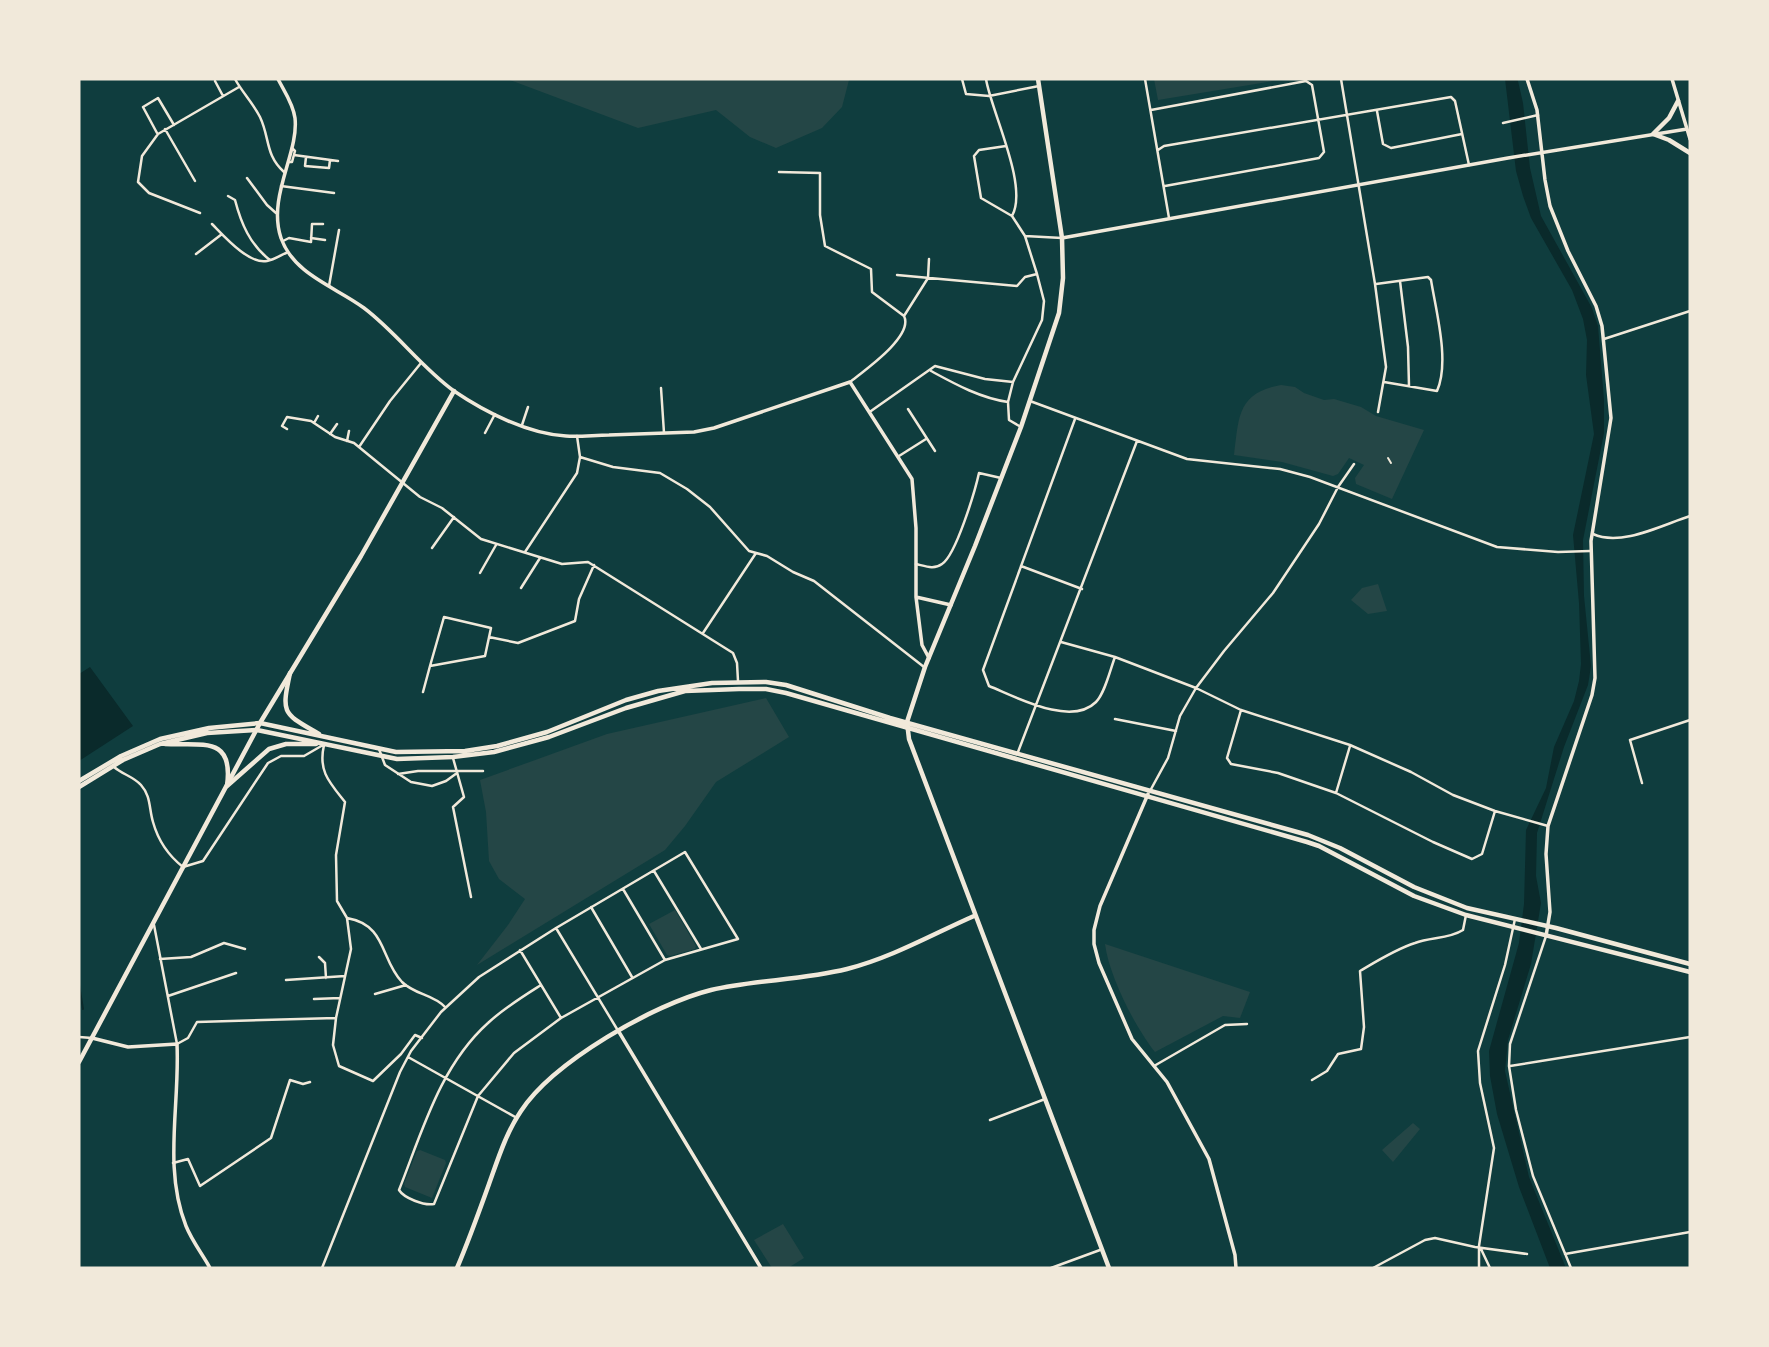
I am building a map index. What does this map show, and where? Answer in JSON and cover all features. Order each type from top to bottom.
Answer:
[{"type":"main road","points":[[1038,79],[1062,238],[1063,278],[1059,313],[1021,427],[925,667],[907,722],[909,740],[974,916],[1109,1268]]},
{"type":"main road","points":[[1678,101],[1669,118],[1653,134],[1690,153]]},
{"type":"main road","points":[[79,1062],[260,723],[454,391]]},
{"type":"main road","points":[[290,673],[284,701],[286,712],[295,721],[326,738]]},
{"type":"main road","points":[[79,781],[140,747],[179,733],[260,723],[379,749],[452,754],[497,746],[547,732],[626,700],[658,691],[712,683],[786,685],[1018,752],[1319,846],[1414,896],[1466,915],[1690,972]]},
{"type":"main road","points":[[79,787],[110,764],[160,744],[207,733],[257,730],[397,759],[494,752],[549,737],[663,696],[712,689],[766,690],[786,693],[908,729],[1308,835],[1438,897],[1467,908],[1690,964]]},
{"type":"main road","points":[[160,744],[216,747],[228,760],[227,786]]},
{"type":"main road","points":[[227,786],[269,748],[286,744],[324,744]]},
{"type":"main road","points":[[457,1268],[502,1147],[517,1118],[544,1083],[576,1058],[671,1004],[710,990],[849,969],[974,916]]},
{"type":"street","points":[[235,79],[259,115],[268,138],[272,159],[284,172]]},
{"type":"street","points":[[278,79],[295,117],[281,186],[279,216],[279,226],[288,252],[311,275],[363,307],[454,391],[495,414],[546,433],[577,436],[714,428],[850,382],[895,343],[906,328],[904,316],[928,278],[929,259]]},
{"type":"street","points":[[962,79],[966,94],[989,96],[1039,86]]},
{"type":"street","points":[[986,79],[1006,146],[1016,202],[1012,216]]},
{"type":"street","points":[[1145,79],[1169,218]]},
{"type":"street","points":[[1341,79],[1360,186],[1386,367],[1378,412]]},
{"type":"street","points":[[1527,79],[1538,116],[1550,206],[1568,251],[1596,306],[1604,339],[1611,418],[1588,551],[1595,678],[1592,695],[1545,826],[1550,912],[1548,927],[1510,1044],[1509,1066],[1524,1145],[1533,1176],[1571,1268]]},
{"type":"street","points":[[1672,79],[1690,139]]},
{"type":"street","points":[[215,81],[223,96]]},
{"type":"street","points":[[1151,110],[1306,82],[1312,85],[1324,152],[1320,159],[1165,186]]},
{"type":"street","points":[[200,213],[149,193],[138,182],[142,156],[165,129],[239,87]]},
{"type":"street","points":[[1158,150],[1164,146],[1451,97],[1455,101],[1469,165]]},
{"type":"street","points":[[158,134],[143,107],[158,98],[174,124]]},
{"type":"street","points":[[1377,110],[1383,144],[1386,147],[1462,134]]},
{"type":"street","points":[[1505,123],[1538,116]]},
{"type":"street","points":[[165,129],[195,181]]},
{"type":"street","points":[[1025,236],[1062,238],[1542,152],[1687,129]]},
{"type":"street","points":[[286,163],[292,162],[295,152],[291,146]]},
{"type":"street","points":[[1006,146],[979,150],[974,156],[981,198],[1012,216],[1025,236],[1044,301],[1042,320],[1013,382],[1008,402],[1009,420],[1021,427]]},
{"type":"street","points":[[294,155],[338,161]]},
{"type":"street","points":[[306,157],[305,166],[329,168],[330,160]]},
{"type":"street","points":[[779,172],[820,173],[820,215],[825,246],[872,269],[872,292],[904,316]]},
{"type":"street","points":[[247,178],[279,216]]},
{"type":"street","points":[[281,186],[334,193]]},
{"type":"street","points":[[228,197],[234,200],[242,224],[261,253],[271,260]]},
{"type":"street","points":[[212,224],[236,248],[258,261],[271,260],[288,252]]},
{"type":"street","points":[[283,241],[289,238],[311,242],[312,224],[323,224]]},
{"type":"street","points":[[329,286],[340,230]]},
{"type":"street","points":[[196,254],[222,234]]},
{"type":"street","points":[[311,237],[325,240]]},
{"type":"street","points":[[897,275],[1017,286],[1025,277],[1037,274]]},
{"type":"street","points":[[1375,284],[1428,277],[1432,280],[1441,341],[1443,379],[1437,391],[1384,382]]},
{"type":"street","points":[[1400,281],[1408,347],[1409,386]]},
{"type":"street","points":[[1604,339],[1690,311]]},
{"type":"street","points":[[359,447],[390,401],[422,362]]},
{"type":"street","points":[[871,411],[935,366],[985,379],[1013,382]]},
{"type":"street","points":[[931,371],[964,388],[1008,402]]},
{"type":"street","points":[[850,382],[912,478],[916,528],[916,597],[922,645],[929,658]]},
{"type":"street","points":[[661,388],[664,433]]},
{"type":"street","points":[[1030,401],[1187,459],[1280,468],[1497,547],[1588,551]]},
{"type":"street","points":[[522,425],[528,407]]},
{"type":"street","points":[[908,409],[935,451]]},
{"type":"street","points":[[485,433],[495,414]]},
{"type":"street","points":[[314,423],[318,416]]},
{"type":"street","points":[[287,429],[282,426],[287,417],[314,423],[330,435],[359,447],[420,497],[442,508],[469,531],[496,545],[562,564],[588,562],[594,565],[733,653],[737,663],[738,682]]},
{"type":"street","points":[[1075,419],[983,670],[989,686],[1066,713],[1084,711],[1097,701],[1115,657]]},
{"type":"street","points":[[330,435],[337,424]]},
{"type":"street","points":[[347,441],[349,431]]},
{"type":"street","points":[[525,552],[577,473],[580,457],[577,436]]},
{"type":"street","points":[[899,456],[926,439]]},
{"type":"street","points":[[1018,752],[1137,441]]},
{"type":"street","points":[[580,457],[613,467],[660,473],[687,489],[710,507],[749,551],[767,556],[814,581],[925,667]]},
{"type":"street","points":[[1388,457],[1391,463]]},
{"type":"street","points":[[1236,1268],[1236,1255],[1209,1159],[1167,1082],[1132,1039],[1099,963],[1094,930],[1100,906],[1148,794],[1168,758],[1180,716],[1196,688],[1273,593],[1319,524],[1338,487],[1354,464]]},
{"type":"street","points":[[916,564],[934,568],[944,564],[973,500],[979,473],[1001,478]]},
{"type":"street","points":[[1592,533],[1604,539],[1618,540],[1690,516]]},
{"type":"street","points":[[432,548],[454,517]]},
{"type":"street","points":[[480,573],[496,545]]},
{"type":"street","points":[[703,633],[756,552]]},
{"type":"street","points":[[522,588],[540,558]]},
{"type":"street","points":[[489,637],[519,643],[575,621],[579,599],[594,565]]},
{"type":"street","points":[[1021,566],[1082,589]]},
{"type":"street","points":[[916,597],[951,605]]},
{"type":"street","points":[[423,692],[430,666],[444,617],[491,628],[485,656],[430,666]]},
{"type":"street","points":[[1061,642],[1115,657],[1196,688],[1241,710],[1350,745],[1411,772],[1453,795],[1545,826]]},
{"type":"street","points":[[1241,710],[1227,758],[1231,764],[1278,773],[1336,793],[1472,859],[1482,854],[1495,811]]},
{"type":"street","points":[[1115,719],[1176,731]]},
{"type":"street","points":[[1642,783],[1630,740],[1690,720]]},
{"type":"street","points":[[110,764],[142,785],[159,836],[174,860],[183,867],[203,861],[268,763],[281,757],[304,756],[324,744]]},
{"type":"street","points":[[324,744],[321,759],[324,772],[345,802],[336,866],[337,901],[346,918],[351,949],[333,1045],[339,1066],[373,1081],[401,1054],[415,1035],[422,1038]]},
{"type":"street","points":[[1336,793],[1350,745]]},
{"type":"street","points":[[379,749],[385,765],[411,782],[432,786],[457,773]]},
{"type":"street","points":[[452,754],[464,797],[453,807],[471,897]]},
{"type":"street","points":[[398,774],[418,771],[483,771]]},
{"type":"street","points":[[322,1268],[408,1057],[446,1008],[479,976],[685,852],[738,939],[665,960],[561,1018],[514,1053],[478,1096],[435,1204],[429,1205],[401,1194],[399,1190],[427,1115],[445,1078],[486,1024],[541,985]]},
{"type":"street","points":[[654,871],[701,949]]},
{"type":"street","points":[[623,889],[665,960]]},
{"type":"street","points":[[591,907],[633,977]]},
{"type":"street","points":[[1312,1080],[1327,1070],[1338,1054],[1362,1049],[1364,1027],[1360,971],[1411,944],[1433,937],[1453,936],[1463,930],[1466,915]]},
{"type":"street","points":[[346,918],[357,920],[376,935],[401,981],[413,991],[438,1000],[446,1008]]},
{"type":"street","points":[[1479,1268],[1479,1247],[1494,1148],[1480,1083],[1478,1051],[1516,928],[1516,919]]},
{"type":"street","points":[[153,922],[177,1044],[173,1163],[178,1196],[186,1227],[210,1268]]},
{"type":"street","points":[[556,928],[761,1268]]},
{"type":"street","points":[[160,960],[191,957],[224,943],[245,949]]},
{"type":"street","points":[[520,950],[561,1018]]},
{"type":"street","points":[[319,957],[325,963],[326,978]]},
{"type":"street","points":[[168,996],[236,973]]},
{"type":"street","points":[[286,980],[345,976]]},
{"type":"street","points":[[375,994],[406,985]]},
{"type":"street","points":[[314,999],[340,998]]},
{"type":"street","points":[[79,1037],[128,1046],[177,1044],[188,1038],[197,1023],[336,1018]]},
{"type":"street","points":[[1154,1066],[1225,1025],[1247,1024]]},
{"type":"street","points":[[1509,1066],[1690,1037]]},
{"type":"street","points":[[408,1057],[517,1118]]},
{"type":"street","points":[[173,1163],[188,1159],[200,1186],[271,1138],[290,1080],[303,1084],[310,1082]]},
{"type":"street","points":[[990,1120],[1045,1099]]},
{"type":"street","points":[[1565,1254],[1690,1232]]},
{"type":"street","points":[[1373,1268],[1425,1240],[1435,1238],[1527,1254]]},
{"type":"street","points":[[1479,1247],[1490,1268]]},
{"type":"street","points":[[1051,1268],[1102,1250]]},
{"type":"shaded area","points":[[507,79],[849,80],[842,107],[822,128],[776,148],[750,137],[716,110],[638,128]]},
{"type":"shaded area","points":[[1154,79],[1285,79],[1158,100]]},
{"type":"shaded area","points":[[1505,79],[1518,81],[1530,168],[1541,216],[1592,308],[1598,326],[1604,400],[1604,433],[1583,540],[1584,596],[1591,666],[1588,685],[1564,747],[1537,833],[1536,876],[1541,903],[1531,964],[1508,1040],[1505,1071],[1529,1177],[1566,1268],[1550,1268],[1519,1187],[1497,1114],[1490,1076],[1489,1051],[1519,943],[1524,904],[1526,830],[1546,788],[1554,747],[1574,701],[1579,681],[1579,603],[1573,535],[1594,434],[1586,375],[1587,340],[1583,319],[1572,290],[1531,218],[1523,196],[1516,171]]},
{"type":"shaded area","points":[[1281,385],[1295,387],[1324,400],[1334,399],[1361,407],[1376,416],[1424,430],[1392,499],[1356,484],[1355,478],[1364,465],[1349,458],[1338,474],[1333,476],[1282,462],[1234,455],[1239,418],[1248,401],[1256,394]]},
{"type":"shaded area","points":[[1378,584],[1387,611],[1368,614],[1351,600],[1362,588]]},
{"type":"shaded area","points":[[90,667],[133,726],[79,761],[79,674]]},
{"type":"shaded area","points":[[766,698],[789,737],[716,782],[665,850],[477,965],[525,899],[499,879],[489,861],[486,812],[480,780],[607,734]]},
{"type":"shaded area","points":[[675,910],[696,946],[695,949],[670,956],[649,924]]},
{"type":"shaded area","points":[[1105,944],[1250,992],[1240,1018],[1223,1016],[1155,1052],[1124,1001],[1107,957]]},
{"type":"shaded area","points":[[1413,1123],[1420,1129],[1393,1162],[1382,1150]]},
{"type":"shaded area","points":[[417,1151],[445,1160],[446,1163],[432,1198],[405,1187],[404,1184]]},
{"type":"shaded area","points":[[783,1224],[804,1258],[788,1268],[772,1268],[754,1240]]},
{"type":"waterway","points":[[79,985],[83,1009]]}]
